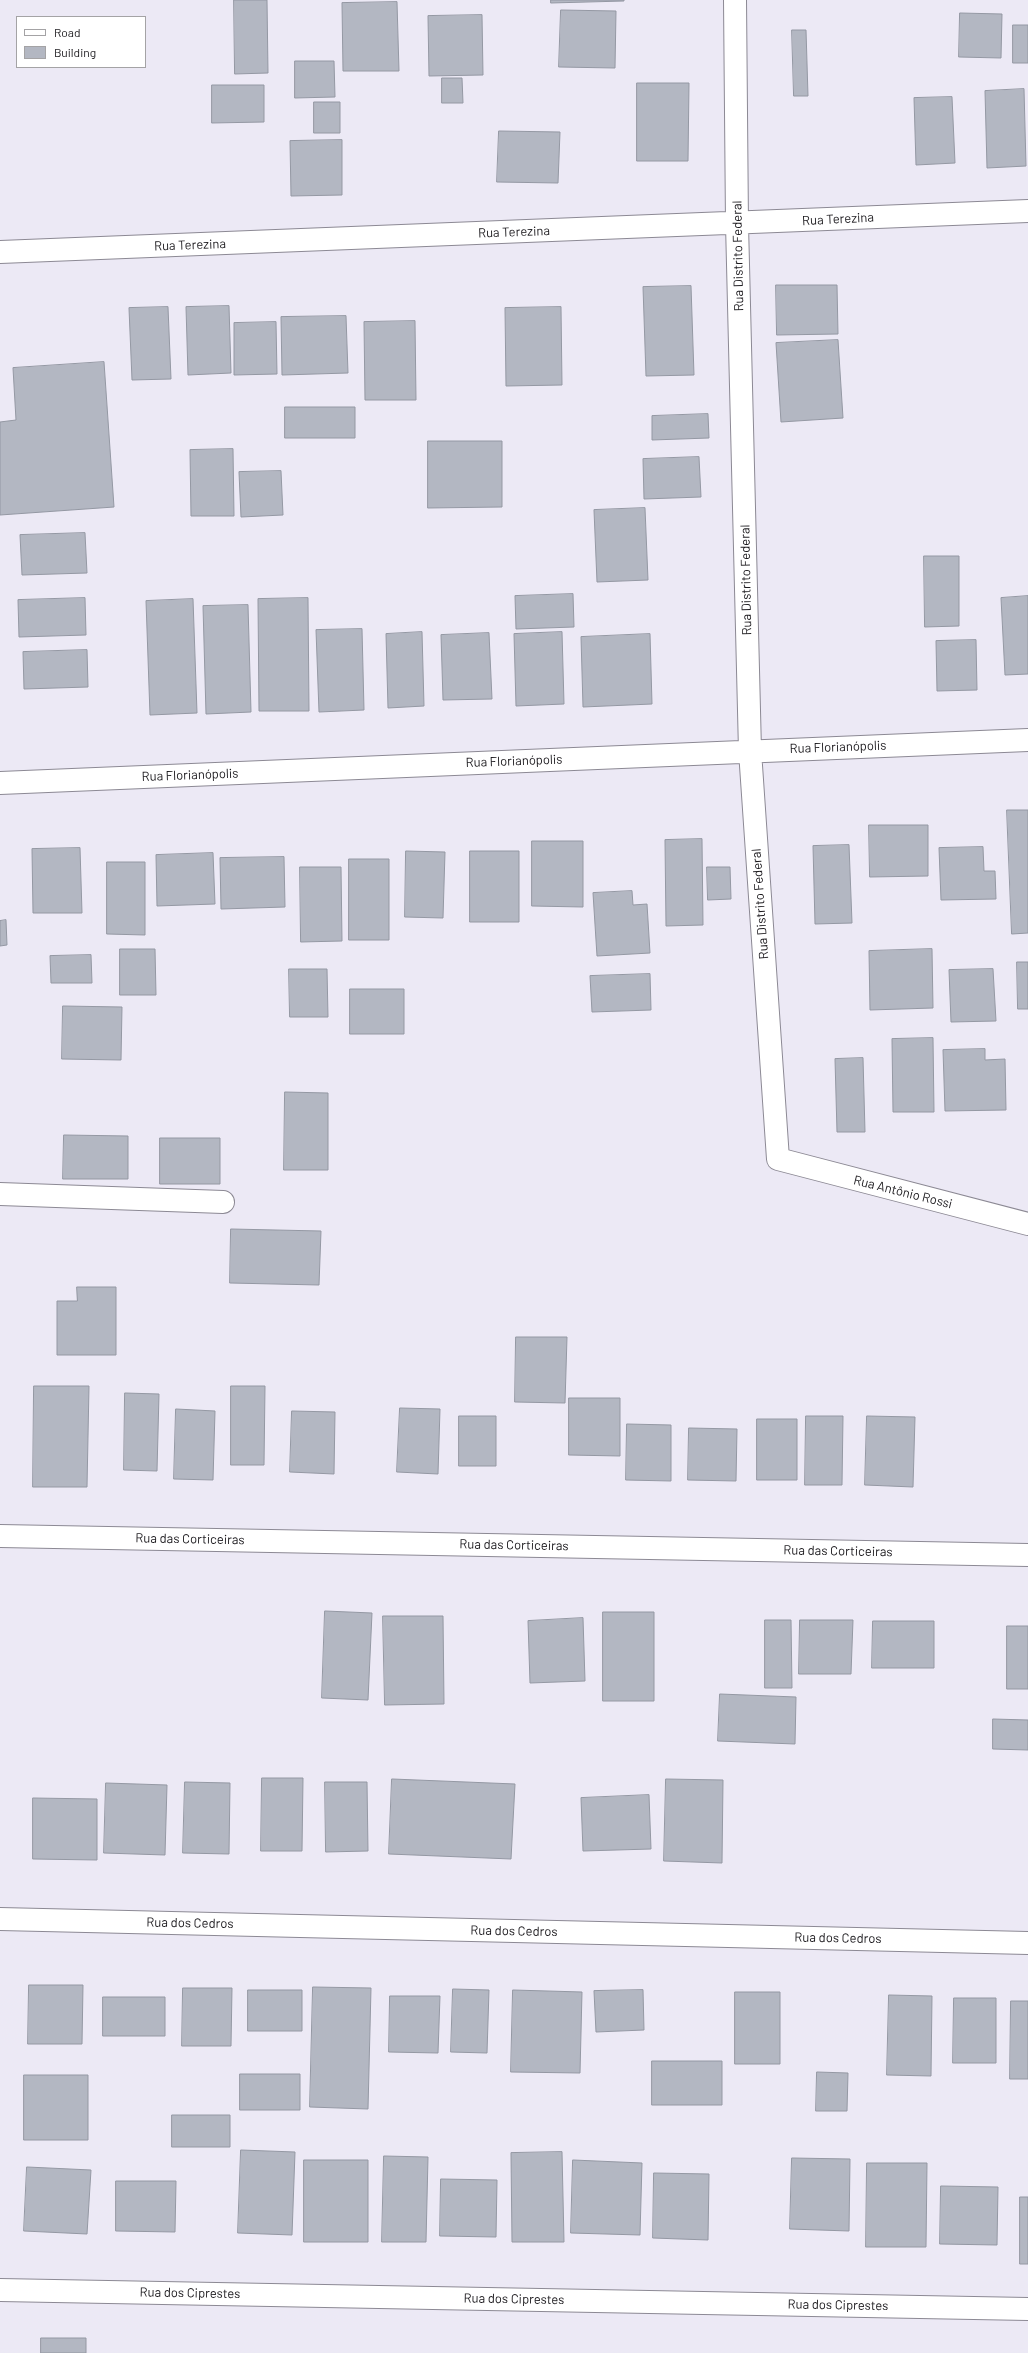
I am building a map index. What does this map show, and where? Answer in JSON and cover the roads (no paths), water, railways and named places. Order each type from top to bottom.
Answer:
[{"type":"street","name":"Rua Distrito Federal","points":[[735,0],[737,224],[750,751],[778,1159]]},
{"type":"street","name":"Rua Terezina","points":[[0,252],[737,224],[1028,211]]},
{"type":"street","name":"Rua Florianópolis","points":[[0,783],[1028,740]]},
{"type":"street","name":"Rua Antônio Rossi","points":[[778,1159],[1028,1224]]},
{"type":"street","points":[[0,1194],[223,1202]]},
{"type":"street","name":"Rua das Corticeiras","points":[[0,1536],[1028,1555]]},
{"type":"street","name":"Rua dos Cedros","points":[[0,1919],[1028,1943]]},
{"type":"street","name":"Rua dos Ciprestes","points":[[0,2290],[1028,2309]]}]
